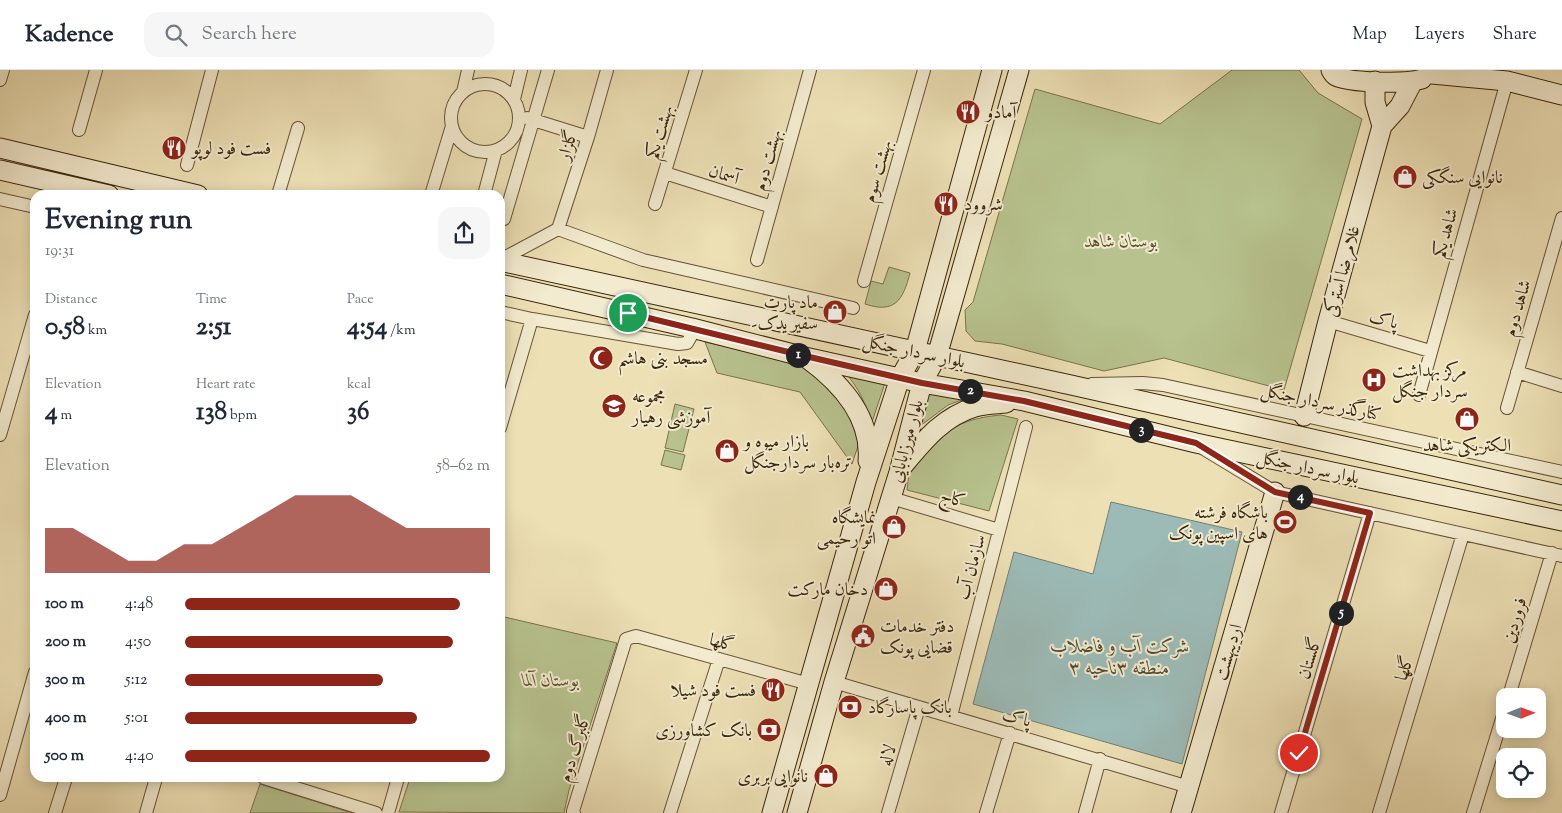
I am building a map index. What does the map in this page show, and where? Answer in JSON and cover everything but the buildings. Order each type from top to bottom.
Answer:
[{"type":"main road","name":"بلوار میرزابابایی","points":[[772,813],[866,482],[900,378],[915,352],[992,70]]},
{"type":"main road","name":"بلوار میرزابابایی","points":[[797,813],[834,682],[898,472],[922,383],[937,356],[1019,70]]},
{"type":"main road","points":[[1486,70],[1507,81]]},
{"type":"main road","points":[[1331,72],[1344,78],[1375,82],[1413,81],[1434,72],[1507,81],[1562,95]]},
{"type":"main road","points":[[1382,126],[1400,106],[1413,81]]},
{"type":"main road","points":[[1375,82],[1375,102],[1382,126]]},
{"type":"main road","name":"غلامرضا آسترکی","points":[[1304,416],[1382,126]]},
{"type":"main road","points":[[0,148],[177,190]]},
{"type":"main road","points":[[0,170],[87,190]]},
{"type":"main road","name":"بلوار سردار جنگل","points":[[505,261],[1562,495]]},
{"type":"main road","name":"بلوار سردار جنگل","points":[[505,285],[922,383],[1024,401],[1196,443],[1562,521]]},
{"type":"main road","points":[[805,356],[842,389],[860,415],[869,448],[866,482]]},
{"type":"main road","points":[[898,472],[930,434],[949,419],[976,407],[1024,401]]},
{"type":"main road","name":"اردیبهشت","points":[[1181,813],[1275,492]]},
{"type":"street","points":[[0,80],[3,70]]},
{"type":"street","points":[[79,130],[96,70]]},
{"type":"street","points":[[187,165],[212,70]]},
{"type":"street","points":[[463,92],[468,70]]},
{"type":"street","points":[[514,99],[521,70]]},
{"type":"street","points":[[505,216],[548,70]]},
{"type":"street","name":"گلزار","points":[[558,230],[607,70]]},
{"type":"street","name":"بهشت یکم","points":[[655,204],[696,70]]},
{"type":"street","name":"بهشت دوم","points":[[757,260],[810,70]]},
{"type":"street","name":"بهشت سوم","points":[[864,281],[924,70]]},
{"type":"street","name":"شاهد یکم","points":[[1419,394],[1507,81]]},
{"type":"street","points":[[484,83],[496,85],[506,90],[514,99],[518,107],[518,127],[506,145],[496,150],[485,152],[469,147],[456,136],[451,116],[457,99],[463,92],[473,86],[484,83]]},
{"type":"street","points":[[519,117],[588,137]]},
{"type":"street","points":[[433,190],[452,126]]},
{"type":"street","points":[[279,190],[298,128]]},
{"type":"street","points":[[485,190],[496,150]]},
{"type":"street","name":"آسمان","points":[[665,173],[772,207]]},
{"type":"street","points":[[0,199],[30,206]]},
{"type":"street","name":"شاهد دوم","points":[[1507,408],[1562,218]]},
{"type":"street","points":[[505,257],[558,230],[642,260],[853,308]]},
{"type":"street","points":[[505,313],[678,344],[687,343],[691,336],[692,328]]},
{"type":"street","points":[[505,411],[532,319]]},
{"type":"street","name":"پاک","points":[[1328,321],[1430,351]]},
{"type":"street","points":[[0,435],[30,332]]},
{"type":"street","points":[[1517,372],[1562,386]]},
{"type":"street","name":"کنارگذر سردار جنگل","points":[[1071,385],[1143,382],[1163,385],[1562,472]]},
{"type":"street","name":"سازمان آب","points":[[951,716],[1026,427]]},
{"type":"street","points":[[1196,443],[1275,492],[1557,554]]},
{"type":"street","name":"کاج","points":[[898,500],[999,530]]},
{"type":"street","name":"گلستان","points":[[1281,813],[1370,513]]},
{"type":"street","name":"گلها","points":[[1379,813],[1463,534]]},
{"type":"street","name":"فروردین","points":[[1512,688],[1557,554]]},
{"type":"street","name":"گلها","points":[[626,639],[636,636],[809,684]]},
{"type":"street","name":"گلبرگ دوم","points":[[573,812],[626,639]]},
{"type":"street","points":[[670,813],[719,659]]},
{"type":"street","name":"پاک","points":[[834,682],[1100,759],[1189,787]]},
{"type":"street","points":[[0,795],[30,690]]},
{"type":"street","name":"لاله","points":[[888,813],[919,707]]},
{"type":"street","points":[[986,813],[1010,733]]},
{"type":"street","points":[[1474,813],[1496,738]]},
{"type":"street","points":[[1085,813],[1100,759]]},
{"type":"street","points":[[55,813],[65,782]]},
{"type":"street","points":[[146,813],[155,782]]},
{"type":"street","points":[[277,782],[376,813]]},
{"type":"street","points":[[388,813],[397,782]]},
{"type":"green space","name":"بوستان شاهد","points":[[1232,70],[1299,70],[1318,93],[1362,119],[1284,390],[1164,358],[1104,371],[1002,344],[975,341],[966,331],[965,310],[973,302],[1035,89],[1160,124]]},
{"type":"green space","points":[[889,267],[910,273],[901,297],[891,306],[875,307],[865,304],[871,281],[883,284]]},
{"type":"green space","points":[[705,342],[804,364],[820,377],[847,409],[859,443],[852,464],[800,392],[717,373]]},
{"type":"green space","points":[[844,371],[885,383],[871,425],[861,396]]},
{"type":"green space","points":[[925,389],[967,398],[948,405],[915,430]]},
{"type":"green space","points":[[675,404],[694,409],[683,452],[665,448]]},
{"type":"green space","points":[[1001,415],[1018,419],[989,511],[907,490],[912,468],[941,437],[958,425],[968,421]]},
{"type":"green space","points":[[665,450],[685,455],[681,470],[661,465]]},
{"type":"green space","name":"بوستان آلما","points":[[505,617],[617,643],[569,790],[564,813],[399,812],[409,782],[505,782]]},
{"type":"green space","points":[[260,784],[352,813],[250,813]]},
{"type":"water","name":"شرکت آب و فاضلاب منطقه ۳ناحیه ۳","points":[[1111,502],[1242,532],[1182,764],[973,704],[1014,552],[1093,574]]},
{"type":"place","name":"آمادو","points":[[968,112]]},
{"type":"place","name":"فست فود لوپو","points":[[174,148]]},
{"type":"place","name":"نانوایی سنگکی","points":[[1405,177]]},
{"type":"place","name":"شروود","points":[[946,204]]},
{"type":"place","name":"ماد پارت -سفیر یدک","points":[[835,312]]},
{"type":"place","name":"مسجد بنی هاشم","points":[[601,358]]},
{"type":"place","name":"مرکز بهداشت سردار جنگل","points":[[1374,380]]},
{"type":"place","name":"مجموعه آموزشی رهیار","points":[[614,406]]},
{"type":"place","name":"الکتریکی شاهد","points":[[1467,419]]},
{"type":"place","name":"بازار میوه و تره‌بار سردارجنگل","points":[[727,451]]},
{"type":"place","name":"باشگاه فرشته های اسپین پونک","points":[[1285,522]]},
{"type":"place","name":"نمایشگاه اتو رحیمی","points":[[894,527]]},
{"type":"place","name":"دخان مارکت","points":[[886,589]]},
{"type":"place","name":"دفتر خدمات قضایی پونک","points":[[863,636]]},
{"type":"place","name":"فست فود شیلا","points":[[773,690]]},
{"type":"place","name":"بانک پاسارگاد","points":[[850,707]]},
{"type":"place","name":"بانک کشاورزی","points":[[769,730]]},
{"type":"place","name":"نانوایی بربری","points":[[826,776]]},
{"type":"route","points":[[628,313],[922,383],[1024,401],[1196,443],[1275,492],[1370,513],[1299,753]]}]
